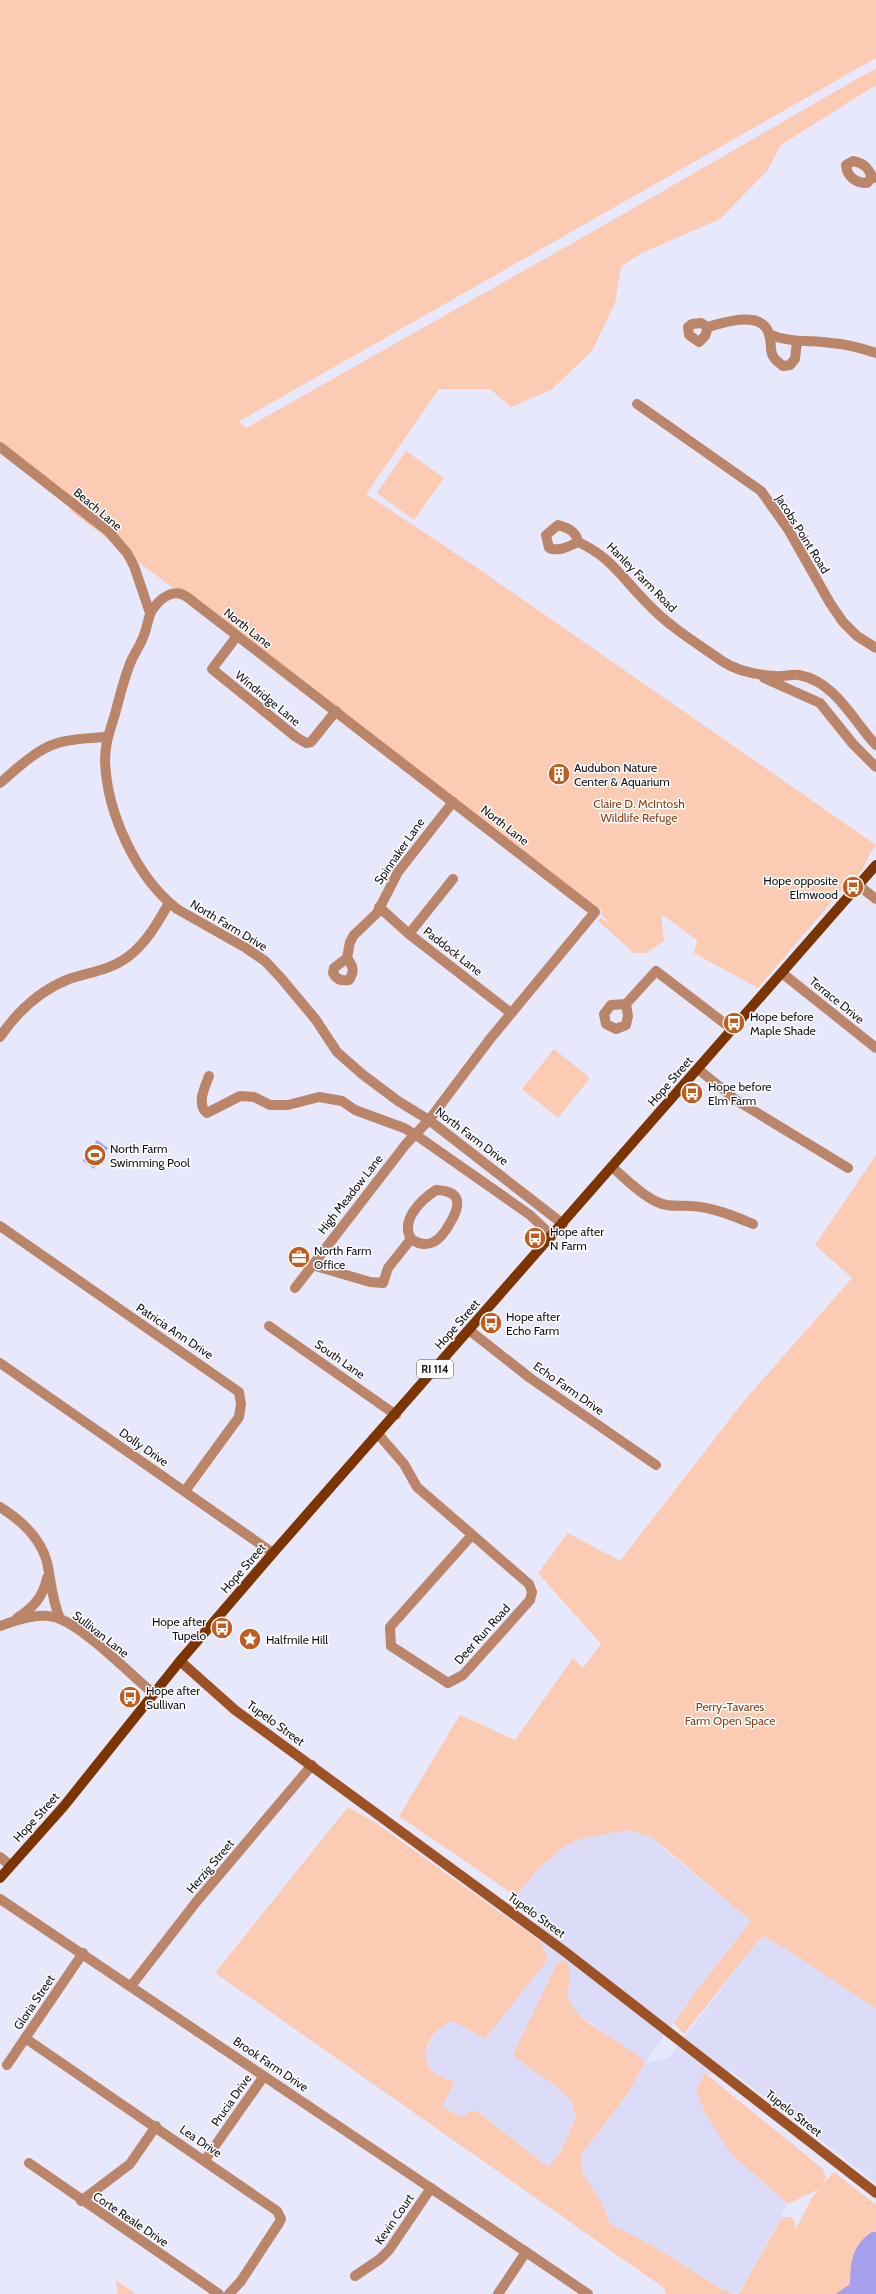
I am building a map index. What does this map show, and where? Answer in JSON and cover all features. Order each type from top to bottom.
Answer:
[{"type":"main road","name":"Hope Street","points":[[0,1878],[64,1806],[180,1661],[273,1553],[396,1415],[876,865]]},
{"type":"main road","name":"Tupelo Street","points":[[180,1661],[235,1710],[564,1951],[876,2194]]},
{"type":"street","points":[[708,327],[725,322],[756,321],[765,326],[769,334],[772,353],[775,360],[783,366],[790,365],[796,359],[797,342]]},
{"type":"street","points":[[769,334],[778,338],[797,342],[845,344],[876,353]]},
{"type":"street","name":"Jacobs Point Road","points":[[637,404],[760,491],[788,529],[830,603],[843,622],[857,636],[876,648]]},
{"type":"street","name":"Beach Lane","points":[[0,448],[108,531],[127,553],[134,566],[150,613]]},
{"type":"street","name":"Hanley Farm Road","points":[[578,542],[596,550],[610,561],[650,607],[683,633],[725,662],[820,703],[853,744],[876,767]]},
{"type":"street","name":"North Farm Drive","points":[[187,596],[174,592],[167,595],[150,613],[144,636],[126,674],[106,737],[105,761],[116,819],[140,868],[169,903],[246,948],[265,962],[281,978],[300,1003],[316,1020],[337,1052],[392,1097],[429,1120],[562,1224]]},
{"type":"street","name":"North Lane","points":[[187,596],[236,636],[336,711],[596,912],[512,1013],[429,1120]]},
{"type":"street","name":"Windridge Lane","points":[[236,636],[212,669],[296,737],[306,743],[311,742],[336,711]]},
{"type":"street","name":"Hanley Farm Road","points":[[747,671],[776,676],[799,675],[813,680],[836,697],[876,745]]},
{"type":"street","points":[[826,709],[836,697]]},
{"type":"street","points":[[853,744],[865,731]]},
{"type":"street","points":[[0,783],[28,760],[54,745],[65,741],[106,737]]},
{"type":"street","name":"Spinnaker Lane","points":[[347,958],[351,939],[379,908],[398,872],[453,802]]},
{"type":"street","points":[[410,934],[453,879]]},
{"type":"street","points":[[858,885],[876,899]]},
{"type":"street","points":[[0,1037],[24,1008],[49,989],[69,980],[103,970],[130,956],[150,934],[169,903]]},
{"type":"street","name":"Paddock Lane","points":[[379,908],[512,1013]]},
{"type":"street","points":[[626,1004],[656,972],[732,1029]]},
{"type":"street","name":"Terrace Drive","points":[[782,973],[876,1048]]},
{"type":"street","points":[[698,1069],[736,1100],[848,1168]]},
{"type":"street","points":[[209,1076],[202,1103],[205,1112],[207,1113],[240,1096],[254,1097],[270,1105],[288,1105],[319,1098],[342,1101],[355,1110],[404,1128],[530,1215],[552,1236]]},
{"type":"street","name":"High Meadow Lane","points":[[295,1288],[406,1144],[429,1120]]},
{"type":"street","points":[[612,1167],[656,1202],[670,1207],[691,1206],[728,1214],[753,1224]]},
{"type":"street","points":[[436,1190],[446,1191],[455,1196],[459,1203],[458,1210],[441,1238],[433,1243],[424,1244],[419,1244],[411,1239],[407,1232],[407,1225],[426,1197],[436,1190]]},
{"type":"street","name":"Patricia Ann Drive","points":[[0,1226],[239,1392],[241,1404],[238,1417],[185,1491]]},
{"type":"street","points":[[312,1265],[370,1282],[382,1283],[388,1268],[411,1239]]},
{"type":"street","name":"South Lane","points":[[269,1326],[396,1415]]},
{"type":"street","name":"Echo Farm Drive","points":[[469,1330],[530,1378],[656,1465]]},
{"type":"street","name":"Dolly Drive","points":[[0,1364],[273,1553]]},
{"type":"street","name":"Deer Run Road","points":[[378,1434],[404,1464],[417,1487],[529,1584],[532,1592],[530,1600],[463,1675],[448,1683],[391,1646],[390,1627],[472,1535]]},
{"type":"street","points":[[0,1507],[20,1521],[34,1536],[41,1547],[49,1574],[51,1593],[60,1618]]},
{"type":"street","points":[[12,1622],[33,1606],[46,1585],[49,1574]]},
{"type":"street","name":"Sullivan Lane","points":[[0,1626],[40,1616],[60,1618],[89,1638],[154,1694]]},
{"type":"street","name":"Herzig Street","points":[[131,1986],[202,1896],[312,1765]]},
{"type":"street","points":[[0,1857],[10,1865]]},
{"type":"street","name":"Brook Farm Drive","points":[[0,1899],[588,2294]]},
{"type":"street","name":"Gloria Street","points":[[7,2065],[82,1953]]},
{"type":"street","name":"Lea Drive","points":[[25,2038],[156,2126],[277,2211],[281,2219],[241,2281],[229,2294]]},
{"type":"street","name":"Prucia Drive","points":[[205,2160],[264,2076]]},
{"type":"street","points":[[81,2201],[130,2164],[156,2126]]},
{"type":"street","name":"Corte Reale Drive","points":[[29,2163],[81,2201],[219,2294]]},
{"type":"street","name":"Kevin Court","points":[[356,2276],[390,2250],[431,2188]]},
{"type":"street","points":[[498,2294],[526,2252]]},
{"type":"shaded area","name":"North Farm Swimming Pool","points":[[97,1140],[108,1148],[94,1169],[83,1161]]},
{"type":"shaded area","points":[[629,1830],[654,1838],[666,1851],[751,1921],[696,1991],[645,2063],[576,2012],[567,1996],[570,1978],[529,2068],[552,2083],[572,2101],[576,2118],[559,2155],[548,2167],[478,2111],[464,2117],[442,2107],[446,2080],[430,2070],[425,2052],[433,2037],[444,2023],[453,2021],[548,1960],[540,1941],[536,1919],[516,1896],[539,1868],[565,1846],[583,1838]]},
{"type":"shaded area","points":[[762,1936],[786,1949],[876,2009],[876,2183],[731,2071],[705,2074],[731,2154],[788,2204],[739,2294],[721,2289],[655,2247],[610,2224],[601,2201],[582,2172],[581,2154],[626,2096],[645,2063],[668,2058]]},
{"type":"shaded area","points":[[872,2232],[876,2232],[876,2294],[836,2294],[850,2284],[854,2254],[860,2242]]},
{"type":"green space","name":"Claire D. McIntosh Wildlife Refuge","points":[[0,0],[876,0],[876,58],[238,422],[246,428],[599,228],[876,68],[876,85],[781,145],[767,171],[720,219],[642,253],[621,266],[615,303],[592,351],[551,390],[511,407],[490,389],[439,389],[366,494],[473,565],[876,845],[857,876],[850,874],[843,882],[845,886],[758,988],[694,953],[697,940],[661,914],[664,941],[646,953],[634,953],[598,921],[601,918],[610,924],[601,914],[602,911],[68,509],[89,508],[82,503],[74,507],[0,449]]},
{"type":"green space","points":[[406,451],[444,478],[414,520],[377,493]]},
{"type":"green space","points":[[554,1049],[590,1078],[558,1118],[522,1089]]},
{"type":"green space","name":"Perry-Tavares Farm Open Space","points":[[876,1155],[876,2009],[786,1949],[762,1936],[684,2034],[674,2023],[696,1991],[751,1921],[653,1838],[629,1830],[583,1838],[565,1846],[539,1868],[516,1896],[399,1816],[460,1715],[515,1740],[573,1658],[583,1668],[601,1644],[538,1573],[568,1533],[620,1561],[743,1402],[852,1278],[815,1245]]},
{"type":"green space","points":[[348,1807],[376,1823],[540,1941],[548,1959],[485,2039],[453,2021],[439,2029],[431,2039],[426,2049],[427,2062],[430,2070],[446,2080],[455,2081],[442,2107],[463,2117],[469,2111],[477,2111],[548,2167],[559,2155],[576,2118],[572,2101],[552,2083],[529,2068],[513,2054],[558,1962],[567,1961],[570,1978],[567,1996],[576,2012],[590,2024],[639,2056],[645,2063],[626,2096],[581,2154],[582,2172],[601,2201],[610,2224],[655,2247],[721,2289],[735,2294],[666,2294],[664,2288],[215,1973]]},
{"type":"green space","points":[[705,2073],[823,2169],[826,2178],[820,2187],[834,2172],[876,2205],[876,2294],[739,2294],[782,2217],[791,2217],[795,2222],[796,2229],[811,2199],[819,2189],[788,2204],[731,2154],[707,2116],[696,2091]]},
{"type":"green space","points":[[116,2280],[136,2294],[118,2294]]},
{"type":"place","name":"Audubon Nature Center & Aquarium","points":[[559,774]]},
{"type":"place","name":"Hope opposite Elmwood","points":[[853,887]]},
{"type":"place","name":"Hope before Maple Shade","points":[[734,1023]]},
{"type":"place","name":"Hope before Elm Farm","points":[[692,1093]]},
{"type":"place","name":"North Farm Swimming Pool","points":[[95,1155]]},
{"type":"place","name":"Hope after N Farm","points":[[535,1238]]},
{"type":"place","name":"North Farm Office","points":[[299,1257]]},
{"type":"place","name":"Hope after Echo Farm","points":[[491,1323]]},
{"type":"place","name":"Hope after Tupelo","points":[[222,1628]]},
{"type":"place","name":"Halfmile Hill","points":[[250,1639]]},
{"type":"place","name":"Hope after Sullivan","points":[[130,1697]]}]
